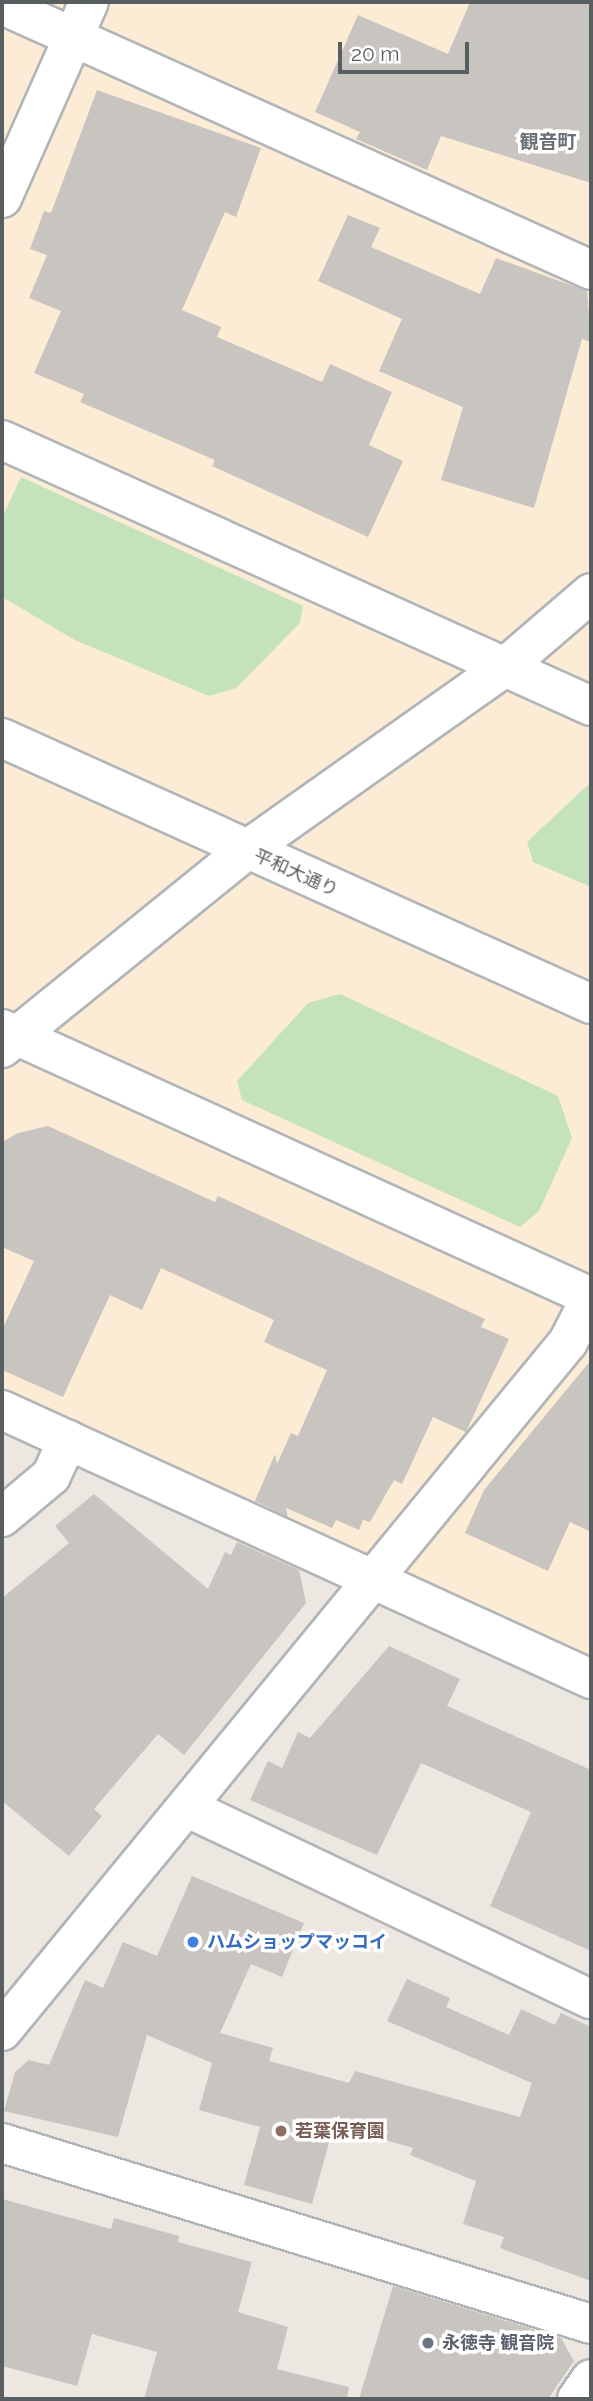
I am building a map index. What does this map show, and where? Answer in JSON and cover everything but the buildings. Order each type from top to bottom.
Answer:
[{"type":"street","points":[[2,198],[89,2]]},
{"type":"street","points":[[2,5],[591,270]]},
{"type":"street","points":[[2,440],[591,706]]},
{"type":"street","points":[[2,2031],[188,1808],[568,1342],[591,1297],[7,1038],[245,851],[505,667],[591,593]]},
{"type":"street","name":"平和大通り","points":[[2,738],[245,851],[591,1004]]},
{"type":"street","points":[[2,1410],[591,1679]]},
{"type":"street","points":[[2,1517],[51,1476],[68,1440]]},
{"type":"street","points":[[188,1808],[591,1998]]},
{"type":"street","points":[[2,2143],[591,2324]]},
{"type":"street","points":[[577,2399],[591,2379]]},
{"type":"shaded area","points":[[2,2],[591,2],[591,1676],[2,1408]]},
{"type":"green space","points":[[21,477],[303,606],[300,623],[236,688],[209,696],[75,640],[2,597],[2,518]]},
{"type":"green space","points":[[591,782],[591,887],[533,862],[527,842]]},
{"type":"green space","points":[[340,994],[558,1096],[572,1138],[539,1211],[520,1227],[242,1100],[237,1081],[308,1003]]},
{"type":"place","name":"ハムショップマッコイ","points":[[193,1942]]},
{"type":"place","name":"若葉保育園","points":[[281,2131]]},
{"type":"place","name":"永徳寺 観音院","points":[[428,2343]]},
{"type":"district","name":"観音町","points":[[548,142]]}]
